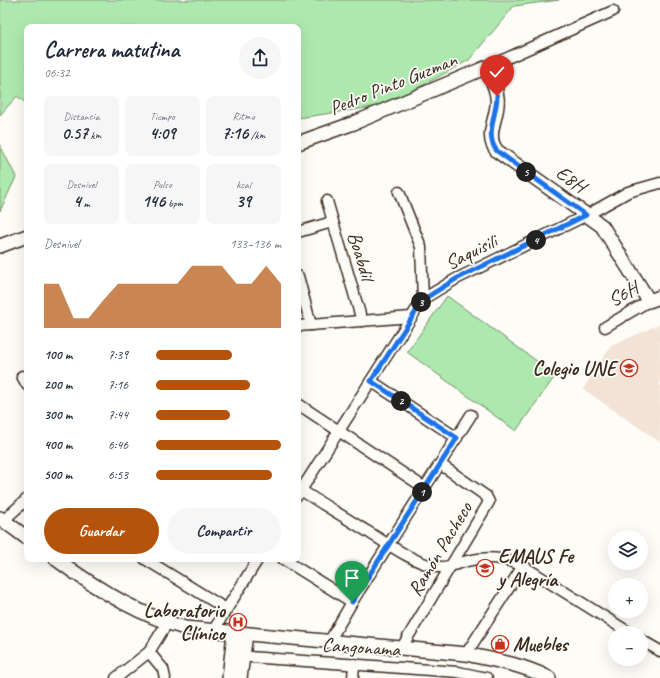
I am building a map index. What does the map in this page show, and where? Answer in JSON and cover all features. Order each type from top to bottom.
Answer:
[{"type":"main road","name":"Pedro Pinto Guzman","points":[[301,142],[354,123],[486,67]]},
{"type":"main road","name":"E8H","points":[[486,67],[497,96],[497,107],[490,137],[492,145],[497,151],[602,226],[655,299]]},
{"type":"main road","points":[[0,246],[24,237]]},
{"type":"main road","points":[[2,520],[24,536]]},
{"type":"main road","points":[[60,562],[125,605],[168,624],[185,628],[240,634],[402,647],[466,654],[500,661],[533,671],[549,678]]},
{"type":"main road","points":[[229,678],[237,656],[240,634]]},
{"type":"main road","points":[[237,656],[240,678]]},
{"type":"street","name":"Pedro Pinto Guzman","points":[[486,67],[613,11]]},
{"type":"street","name":"Saquisili","points":[[301,488],[424,299],[456,279],[586,215],[628,192],[660,183]]},
{"type":"street","points":[[399,192],[421,247],[424,299]]},
{"type":"street","name":"Boabdil","points":[[327,201],[362,321]]},
{"type":"street","points":[[301,231],[332,222]]},
{"type":"street","points":[[301,286],[312,325]]},
{"type":"street","name":"S6H","points":[[605,326],[655,299]]},
{"type":"street","points":[[301,326],[411,317]]},
{"type":"street","points":[[371,381],[457,438]]},
{"type":"street","points":[[301,406],[425,488]]},
{"type":"street","points":[[329,642],[352,602],[471,415]]},
{"type":"street","name":"Ramón Pacheco","points":[[402,647],[489,502],[486,496],[440,464]]},
{"type":"street","points":[[301,492],[426,565],[438,567],[451,566],[467,561],[495,557],[510,560],[523,566],[619,626]]},
{"type":"street","points":[[2,520],[24,502]]},
{"type":"street","points":[[149,562],[226,609]]},
{"type":"street","points":[[213,631],[256,562]]},
{"type":"street","points":[[288,562],[352,602]]},
{"type":"street","points":[[466,654],[523,566]]},
{"type":"street","points":[[116,678],[149,652],[168,624]]},
{"type":"street","points":[[648,644],[660,652]]},
{"type":"street","points":[[149,652],[163,669],[165,678]]},
{"type":"street","name":"Cangonama","points":[[237,656],[354,664],[487,678]]},
{"type":"street","points":[[353,678],[354,664]]},
{"type":"shaded area","name":"Colegio UNE","points":[[660,324],[660,442],[583,389],[611,346]]},
{"type":"green space","points":[[0,0],[559,0],[514,6],[469,60],[387,105],[301,118],[301,24],[24,24],[24,102],[17,96],[0,115]]},
{"type":"green space","points":[[0,145],[16,177],[0,211]]},
{"type":"green space","points":[[447,296],[556,375],[516,431],[407,352]]},
{"type":"place","name":"Colegio UNE","points":[[629,368]]},
{"type":"place","name":"EMAUS Fe y Alegría","points":[[485,568]]},
{"type":"place","name":"Laboratorio Clínico","points":[[238,622]]},
{"type":"place","name":"Muebles","points":[[500,644]]},
{"type":"route","points":[[352,602],[457,438],[371,381],[424,299],[456,279],[586,215],[497,151],[492,145],[490,137],[497,107],[497,96]]}]
